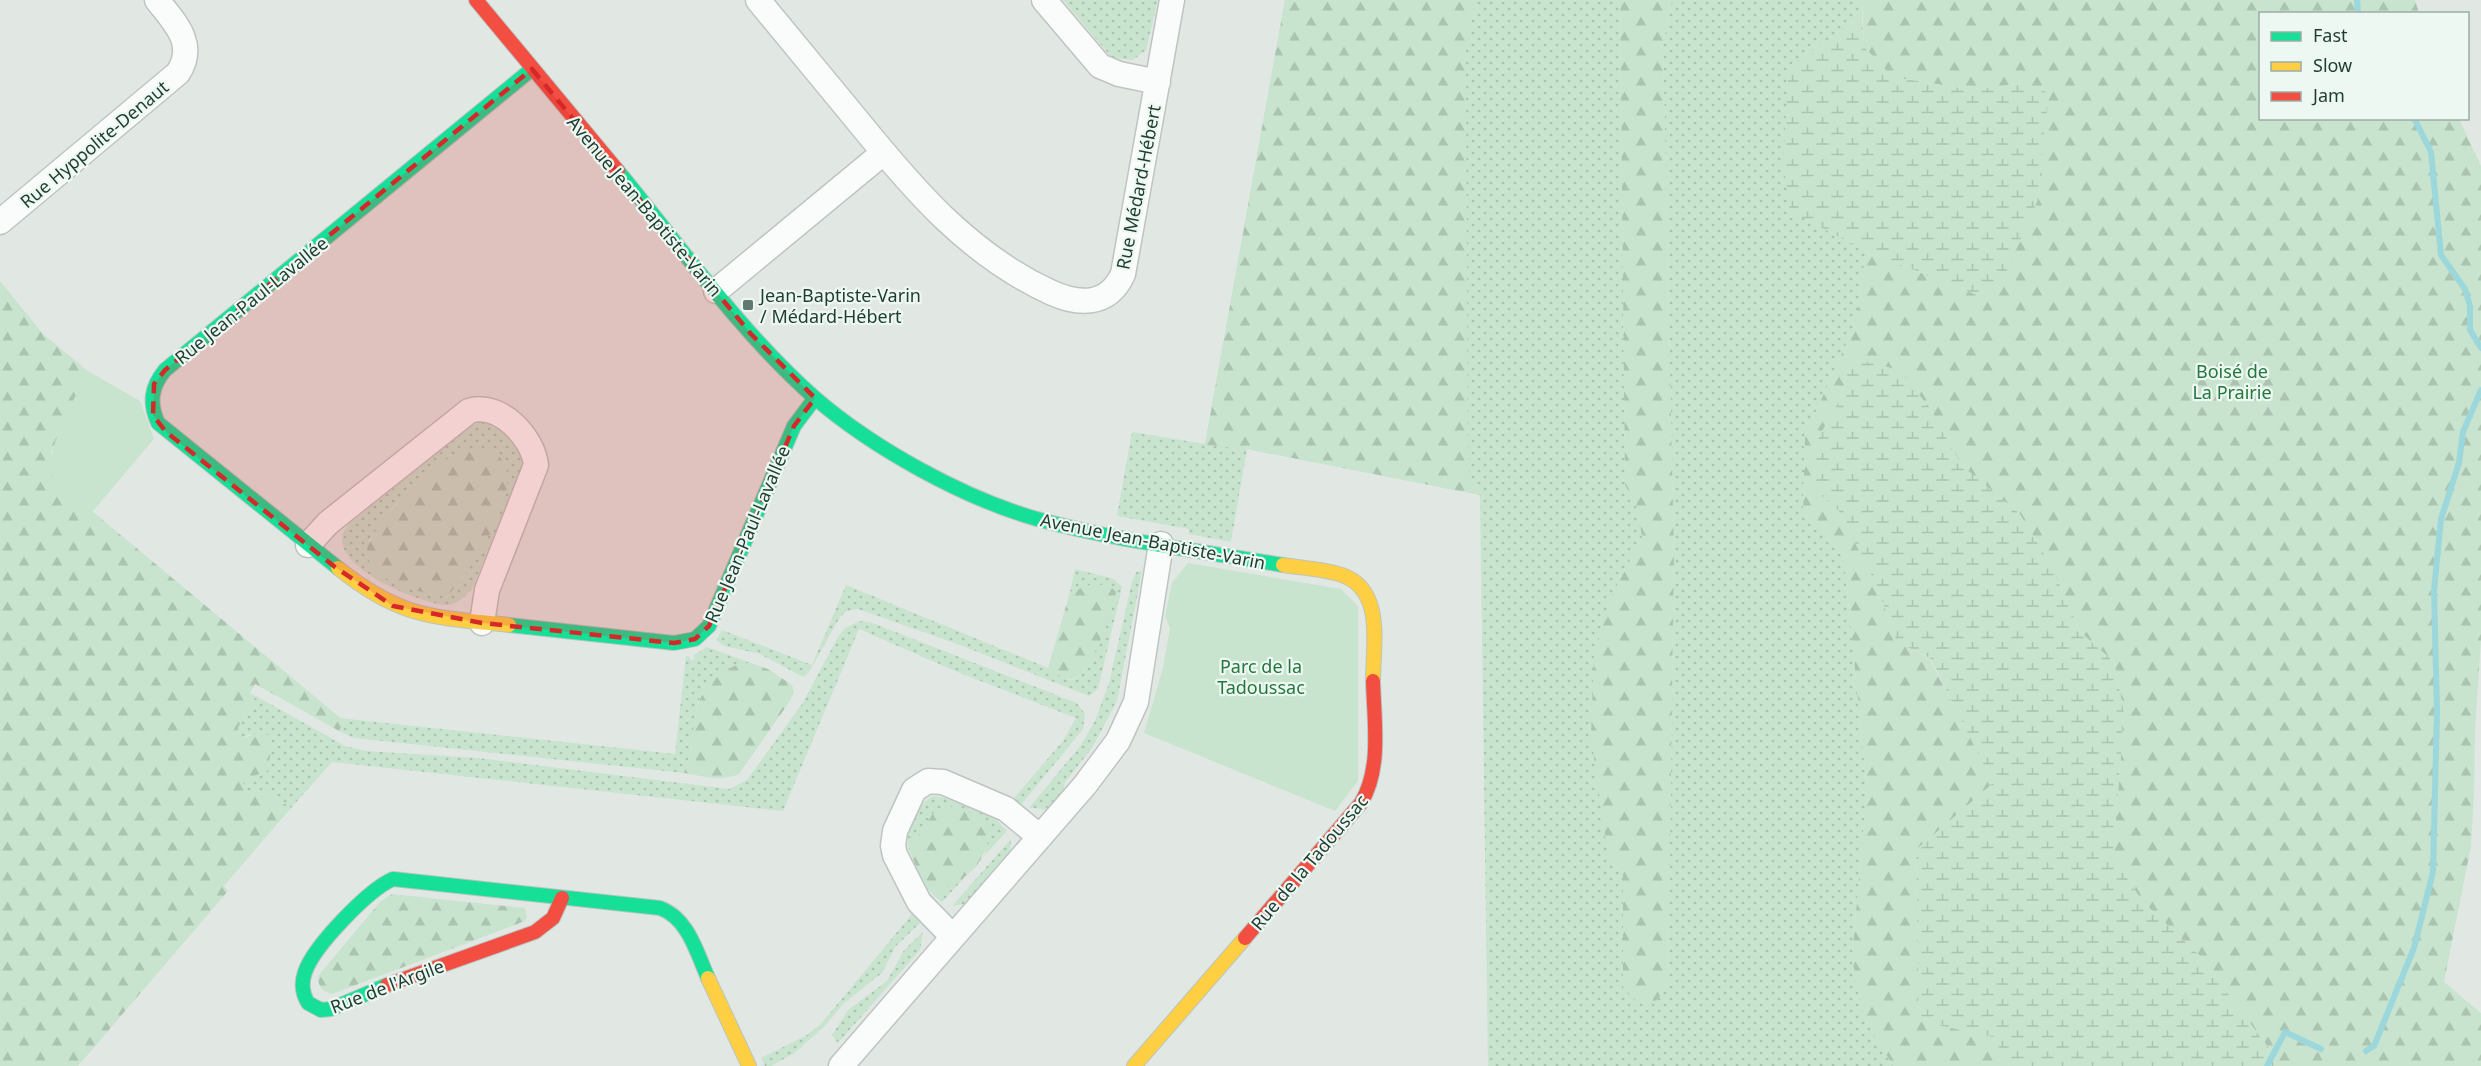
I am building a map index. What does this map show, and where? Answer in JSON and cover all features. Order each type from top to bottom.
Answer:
[{"type":"street","name":"Rue Hyppolite-Denaut","points":[[0,222],[178,74],[187,56],[185,39],[157,0]]},
{"type":"street","name":"Avenue Jean-Baptiste-Varin","points":[[476,0],[769,353],[815,398],[898,458],[968,493],[1055,523],[1341,575],[1360,585]]},
{"type":"street","name":"Rue Médard-Hébert","points":[[759,0],[883,153],[939,216],[988,257],[1059,296],[1080,302],[1098,300],[1113,290],[1123,274],[1172,0]]},
{"type":"street","name":"Rue Médard-Hébert","points":[[1044,0],[1100,66],[1119,74],[1158,82]]},
{"type":"street","name":"Rue Jean-Paul-Lavallée","points":[[532,69],[165,370],[154,384],[153,415],[166,432],[366,591],[393,606],[430,617],[674,642],[695,639],[702,634],[716,611],[794,426],[815,398]]},
{"type":"street","points":[[716,291],[883,153]]},
{"type":"street","points":[[308,545],[328,523],[469,411],[479,407],[497,412],[530,446],[536,465],[487,590],[482,623]]},
{"type":"street","points":[[841,1066],[1099,767],[1131,716],[1140,686],[1161,544]]},
{"type":"street","name":"Rue de la Tadoussac","points":[[1134,1066],[1361,803],[1371,786],[1374,766],[1373,609],[1371,599],[1360,585]]},
{"type":"street","points":[[953,937],[919,902],[893,846],[895,831],[914,790],[928,781],[943,782],[1006,809],[1040,837]]},
{"type":"street","name":"Rue de l'Argile","points":[[562,898],[559,912],[554,919],[535,932],[388,984],[331,1009],[325,1011],[312,1007],[302,994],[302,977],[308,965],[369,893],[383,882],[402,879],[660,908],[680,919],[749,1066]]},
{"type":"highlighted area","points":[[532,69],[751,334],[815,398],[794,426],[709,626],[695,639],[674,643],[482,623],[393,606],[335,567],[166,432],[153,415],[154,384],[165,370]]},
{"type":"green space","points":[[1063,0],[1158,0],[1146,50],[1133,60],[1112,58]]},
{"type":"green space","points":[[1285,0],[1620,0],[1625,485],[1637,506],[1642,537],[1611,597],[1608,857],[1623,873],[1623,987],[1668,986],[1674,554],[1663,44],[1672,0],[1862,0],[1862,16],[1789,66],[1790,211],[1866,251],[1856,322],[1805,436],[1803,509],[1843,548],[1867,790],[1852,958],[1863,1016],[1893,1066],[1488,1066],[1480,495],[1247,449],[1231,542],[1189,534],[1189,529],[1117,516],[1132,432],[1205,444]]},
{"type":"green space","points":[[1285,0],[1476,0],[1466,51],[1468,477],[1480,495],[1247,449],[1205,445]]},
{"type":"green space","points":[[1620,0],[1672,0],[1663,44],[1674,554],[1668,987],[1655,1002],[1637,1002],[1623,987],[1623,873],[1608,857],[1591,736],[1594,655],[1611,597],[1642,537],[1637,506],[1625,485]]},
{"type":"green space","name":"Boisé de La Prairie","points":[[1862,0],[2415,0],[2419,12],[2259,12],[2259,120],[2459,120],[2481,166],[2481,640],[2475,730],[2474,796],[2471,846],[2444,982],[2481,1013],[2481,1066],[2282,1066],[2199,955],[2142,901],[2113,857],[2124,713],[2114,662],[2080,632],[2052,567],[2019,513],[1962,466],[1929,407],[1853,358],[1838,403],[1814,446],[1815,490],[1839,511],[1877,586],[1897,642],[1929,658],[1994,783],[1916,850],[1919,1020],[1993,1037],[2009,1066],[1893,1066],[1863,1016],[1852,958],[1867,790],[1843,548],[1803,510],[1805,436],[1856,322],[1866,251],[1977,295],[2037,202],[2049,93],[2024,83],[1974,90],[1892,77],[1864,47]]},
{"type":"green space","points":[[1862,16],[1864,47],[1892,77],[1974,90],[2024,83],[2049,93],[2037,202],[1999,288],[1977,295],[1866,251],[1790,211],[1783,162],[1789,66]]},
{"type":"green space","points":[[0,281],[43,334],[88,371],[51,453],[56,481],[344,721],[339,731],[255,684],[250,693],[256,696],[233,736],[238,740],[261,732],[268,735],[270,757],[267,771],[244,780],[242,788],[247,792],[272,795],[291,808],[224,886],[228,891],[78,1066],[0,1066]]},
{"type":"green space","points":[[1853,358],[1899,370],[1929,407],[1962,466],[2019,513],[2052,567],[2080,632],[2114,662],[2124,713],[2113,857],[2142,901],[2199,955],[2282,1066],[2009,1066],[1993,1037],[1919,1021],[1916,850],[1993,783],[1930,658],[1897,642],[1877,586],[1839,511],[1815,490],[1814,446],[1838,403]]},
{"type":"green space","points":[[88,371],[140,401],[154,439],[92,512],[59,485],[52,474],[51,464],[57,438]]},
{"type":"green space","points":[[483,421],[501,431],[517,448],[522,464],[472,589],[456,602],[444,605],[393,588],[374,577],[357,565],[346,552],[342,538],[349,524],[471,426]],"holes":[[[458,452],[507,483],[495,521],[462,579],[368,541],[396,504]]]},
{"type":"green space","points":[[476,447],[497,455],[506,470],[506,490],[500,512],[488,536],[461,579],[450,593],[435,593],[407,588],[384,577],[372,566],[367,552],[370,541],[378,528],[404,497],[434,469],[458,452]]},
{"type":"green space","name":"Parc de la Tadoussac","points":[[1188,563],[1341,589],[1358,606],[1358,781],[1335,811],[1144,733],[1163,668],[1170,628],[1165,616],[1172,583]]},
{"type":"green space","points":[[1075,569],[1114,579],[1122,587],[1098,689],[1089,696],[960,645],[858,609],[847,611],[840,617],[809,672],[803,677],[760,654],[725,646],[716,640],[722,630],[812,665],[846,585],[1048,668],[1069,680],[1076,679],[1085,670],[1100,639],[1093,584],[1070,592]]},
{"type":"green space","points":[[1142,571],[1117,701],[1092,748],[1065,782],[1063,794],[1046,809],[1029,808],[1081,745],[1095,721],[1109,683],[1132,582],[1136,572]]},
{"type":"green space","points":[[1093,584],[1110,586],[1116,592],[1114,600],[1100,641],[1087,667],[1080,675],[1067,679],[1048,668],[1070,592]]},
{"type":"green space","points":[[860,621],[870,622],[1077,703],[1085,714],[1083,729],[1021,805],[1014,798],[1063,741],[1076,718],[955,671],[859,629],[783,811],[332,762],[291,808],[272,795],[247,792],[242,788],[244,780],[267,771],[270,758],[268,735],[248,735],[238,741],[233,736],[256,696],[345,746],[366,751],[478,758],[729,789],[747,780],[802,704],[838,637],[845,628]]},
{"type":"green space","points":[[707,647],[751,663],[728,670],[704,691],[697,706],[690,745],[691,752],[684,773],[354,738],[339,731],[344,722],[339,718],[675,754],[686,656],[689,656],[691,661],[695,659],[694,655]]},
{"type":"green space","points":[[751,663],[768,669],[792,685],[794,692],[790,701],[739,774],[719,778],[684,773],[691,752],[690,745],[697,708],[703,693],[725,671],[737,665]]},
{"type":"green space","points":[[933,796],[942,797],[994,817],[1007,831],[982,858],[986,852],[925,826],[909,850],[908,836],[913,820],[922,805]]},
{"type":"green space","points":[[950,806],[981,816],[991,828],[978,863],[965,876],[934,896],[924,885],[909,850],[934,812]]},
{"type":"green space","points":[[1011,839],[1010,855],[970,903],[952,906]]},
{"type":"green space","points":[[969,873],[942,902],[934,896],[956,882]]},
{"type":"green space","points":[[392,894],[525,908],[527,917],[525,921],[332,994],[323,990],[318,976],[380,902]]},
{"type":"green space","points":[[912,914],[920,923],[895,947],[882,973],[843,1004],[824,1027],[793,1054],[771,1066],[765,1066],[761,1058],[807,1035],[821,1024]]},
{"type":"green space","points":[[923,932],[920,950],[838,1043],[832,1035],[848,1010],[887,981],[904,950]]},
{"type":"waterway","points":[[2357,0],[2358,12]]},
{"type":"waterway","points":[[2415,120],[2431,152],[2441,255],[2465,289],[2470,306],[2470,330],[2481,348]]},
{"type":"waterway","points":[[2366,1051],[2374,1046],[2414,948],[2433,872],[2437,711],[2434,590],[2441,519],[2459,463],[2463,432],[2481,390]]},
{"type":"waterway","points":[[2267,1066],[2285,1032],[2321,1049]]},
{"type":"traffic: fast","points":[[338,568],[158,423],[153,409],[154,389],[165,370],[532,69]]},
{"type":"traffic: fast","points":[[618,171],[712,289],[788,373],[838,417],[891,453],[950,485],[1009,510],[1037,519],[1128,540],[1283,565]]},
{"type":"traffic: fast","points":[[509,625],[674,643],[695,639],[709,626],[794,426],[815,398]]},
{"type":"traffic: fast","points":[[387,985],[331,1009],[321,1010],[308,1003],[303,992],[305,972],[310,961],[330,934],[357,906],[382,885],[393,879],[660,908],[670,913],[685,928],[708,978]]},
{"type":"traffic: slow","points":[[1283,565],[1342,575],[1356,582],[1365,593],[1374,620],[1373,681]]},
{"type":"traffic: slow","points":[[338,568],[380,597],[399,606],[437,617],[509,625]]},
{"type":"traffic: slow","points":[[1134,1066],[1245,938]]},
{"type":"traffic: slow","points":[[708,978],[749,1066]]},
{"type":"traffic: jam","points":[[476,0],[618,171]]},
{"type":"traffic: jam","points":[[1245,938],[1361,803],[1368,789],[1372,775],[1375,744],[1373,681]]},
{"type":"traffic: jam","points":[[387,985],[535,932],[553,918],[562,898]]},
{"type":"place","name":"Jean-Baptiste-Varin / Médard-Hébert","points":[[748,305]]}]
